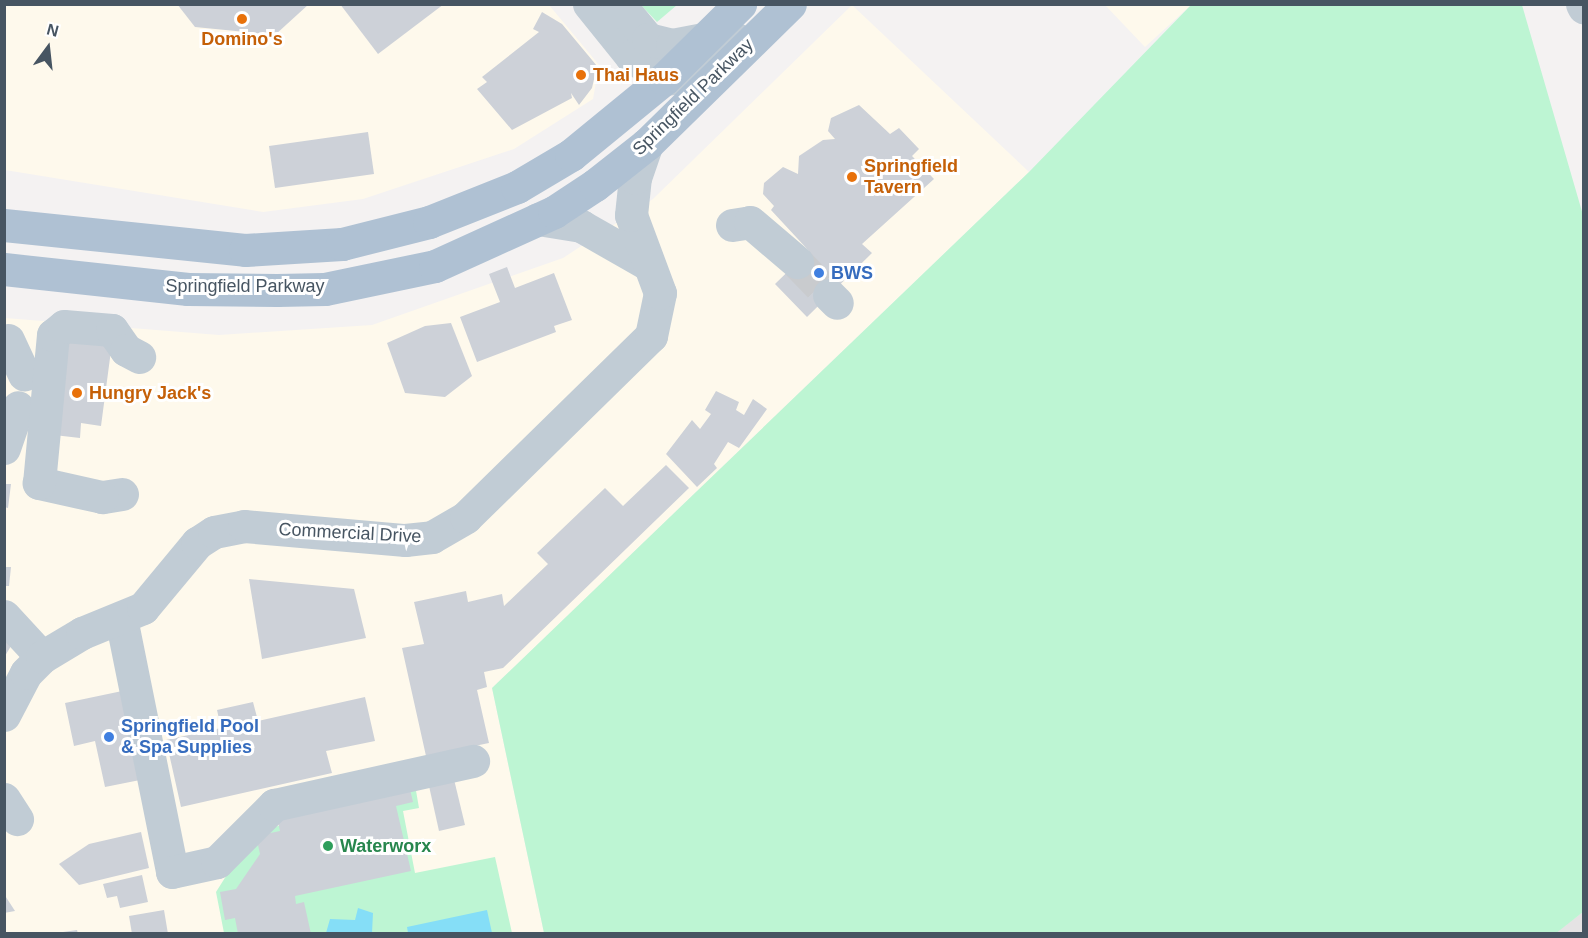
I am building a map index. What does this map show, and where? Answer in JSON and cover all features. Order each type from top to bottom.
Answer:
[{"type":"main road","name":"Springfield Parkway","points":[[4,225],[245,250],[342,244],[429,222],[517,187],[571,155],[664,79],[740,4]]},
{"type":"main road","name":"Springfield Parkway","points":[[4,269],[188,290],[325,289],[435,266],[538,219],[595,185],[647,144],[790,4]]},
{"type":"street","points":[[589,4],[631,56],[664,79],[684,77],[715,60],[773,4]]},
{"type":"street","points":[[619,4],[648,39],[672,45],[703,39]]},
{"type":"street","points":[[628,110],[631,56]]},
{"type":"street","name":"Commercial Drive","points":[[4,715],[26,673],[42,657],[143,608],[197,543],[214,532],[244,526],[405,540],[432,537],[453,526],[651,336],[660,293],[644,262],[631,214],[635,178],[647,144]]},
{"type":"street","points":[[538,219],[581,226],[644,262]]},
{"type":"street","points":[[732,225],[750,222],[797,262]]},
{"type":"street","points":[[122,494],[102,496],[48,489],[39,483],[53,335],[64,326],[112,330],[126,350],[139,357]]},
{"type":"street","points":[[8,340],[24,374]]},
{"type":"street","points":[[4,448],[18,407]]},
{"type":"street","points":[[4,616],[42,657]]},
{"type":"street","points":[[121,618],[172,872],[217,862],[273,805],[473,760]]},
{"type":"shaded area","points":[[4,5],[549,5],[599,65],[593,99],[514,149],[363,199],[263,212],[5,170]]},
{"type":"shaded area","points":[[852,5],[1029,172],[492,688],[544,933],[5,934],[5,318],[219,335],[372,325],[563,258],[653,199]]},
{"type":"shaded area","points":[[1105,5],[1191,5],[1145,47]]},
{"type":"shaded area","points":[[1583,912],[1583,933],[1555,933]]},
{"type":"green space","points":[[641,5],[677,5],[657,22]]},
{"type":"green space","points":[[1191,5],[1522,5],[1583,215],[1583,912],[1555,934],[544,933],[492,688],[1029,172]]},
{"type":"green space","name":"Waterworx","points":[[414,779],[419,808],[403,811],[415,873],[495,857],[512,933],[224,933],[216,892],[252,835]]},
{"type":"water","points":[[358,908],[373,913],[372,933],[326,933],[330,919],[355,920]]},
{"type":"water","points":[[487,910],[492,933],[408,933],[407,927]]},
{"type":"building","points":[[177,4],[309,4],[275,35],[195,27]]},
{"type":"building","points":[[340,4],[444,4],[378,54]]},
{"type":"building","points":[[542,12],[562,24],[597,66],[592,88],[579,105],[571,93],[572,98],[512,130],[477,89],[487,82],[482,77],[539,32],[533,29]]},
{"type":"building","name":"Springfield Tavern","points":[[859,105],[890,134],[899,128],[919,149],[912,156],[934,179],[862,244],[872,253],[807,317],[775,284],[809,251],[771,210],[774,206],[763,194],[764,183],[783,167],[798,174],[799,156],[823,140],[835,139],[828,131],[831,118]]},
{"type":"building","points":[[368,132],[374,174],[275,188],[269,146]]},
{"type":"building","points":[[507,267],[515,288],[554,273],[572,320],[554,326],[556,332],[477,362],[460,317],[500,302],[489,274]]},
{"type":"building","points":[[451,323],[472,376],[445,397],[405,393],[387,343],[425,326]]},
{"type":"building","name":"Hungry Jack's","points":[[66,337],[112,343],[101,426],[81,423],[80,438],[54,435]]},
{"type":"building","points":[[716,391],[739,402],[736,410],[744,415],[753,399],[767,409],[739,448],[728,442],[714,464],[717,468],[697,487],[666,454],[692,420],[700,429],[711,414],[705,410]]},
{"type":"building","points":[[666,465],[689,488],[503,668],[484,672],[487,687],[477,690],[489,743],[426,756],[402,648],[424,644],[414,602],[466,591],[468,602],[502,594],[504,606],[548,564],[537,553],[605,488],[623,506]]},
{"type":"building","points":[[4,484],[11,484],[8,508],[4,507]]},
{"type":"building","points":[[4,567],[11,567],[9,586],[4,586]]},
{"type":"building","points":[[249,579],[354,589],[366,638],[262,659]]},
{"type":"building","points":[[5,629],[14,641],[5,656]]},
{"type":"building","points":[[127,690],[145,779],[105,787],[95,741],[74,746],[65,703]]},
{"type":"building","points":[[365,697],[375,741],[326,751],[332,773],[181,807],[166,740],[221,728],[217,710],[253,702],[258,721]]},
{"type":"building","points":[[452,771],[465,825],[439,831],[427,777]]},
{"type":"building","points":[[409,785],[413,802],[396,806],[411,871],[295,896],[296,904],[304,902],[311,934],[238,934],[235,918],[225,920],[220,892],[236,889],[260,854],[256,836],[280,831],[276,813]]},
{"type":"building","points":[[141,832],[149,868],[79,885],[59,864],[89,844]]},
{"type":"building","points":[[142,875],[148,902],[120,908],[117,896],[107,898],[103,884]]},
{"type":"building","points":[[4,894],[15,911],[4,913]]},
{"type":"building","points":[[164,910],[168,934],[132,934],[129,916]]},
{"type":"building","points":[[77,930],[78,934],[63,934],[63,932]]},
{"type":"tunnel","points":[[797,262],[829,295]]},
{"type":"place","name":"Domino's","points":[[242,19]]},
{"type":"place","name":"Thai Haus","points":[[581,75]]},
{"type":"place","name":"Springfield Tavern","points":[[852,177]]},
{"type":"place","name":"BWS","points":[[819,273]]},
{"type":"place","name":"Hungry Jack's","points":[[77,393]]},
{"type":"place","name":"Springfield Pool & Spa Supplies","points":[[109,737]]},
{"type":"place","name":"Waterworx","points":[[328,846]]}]
